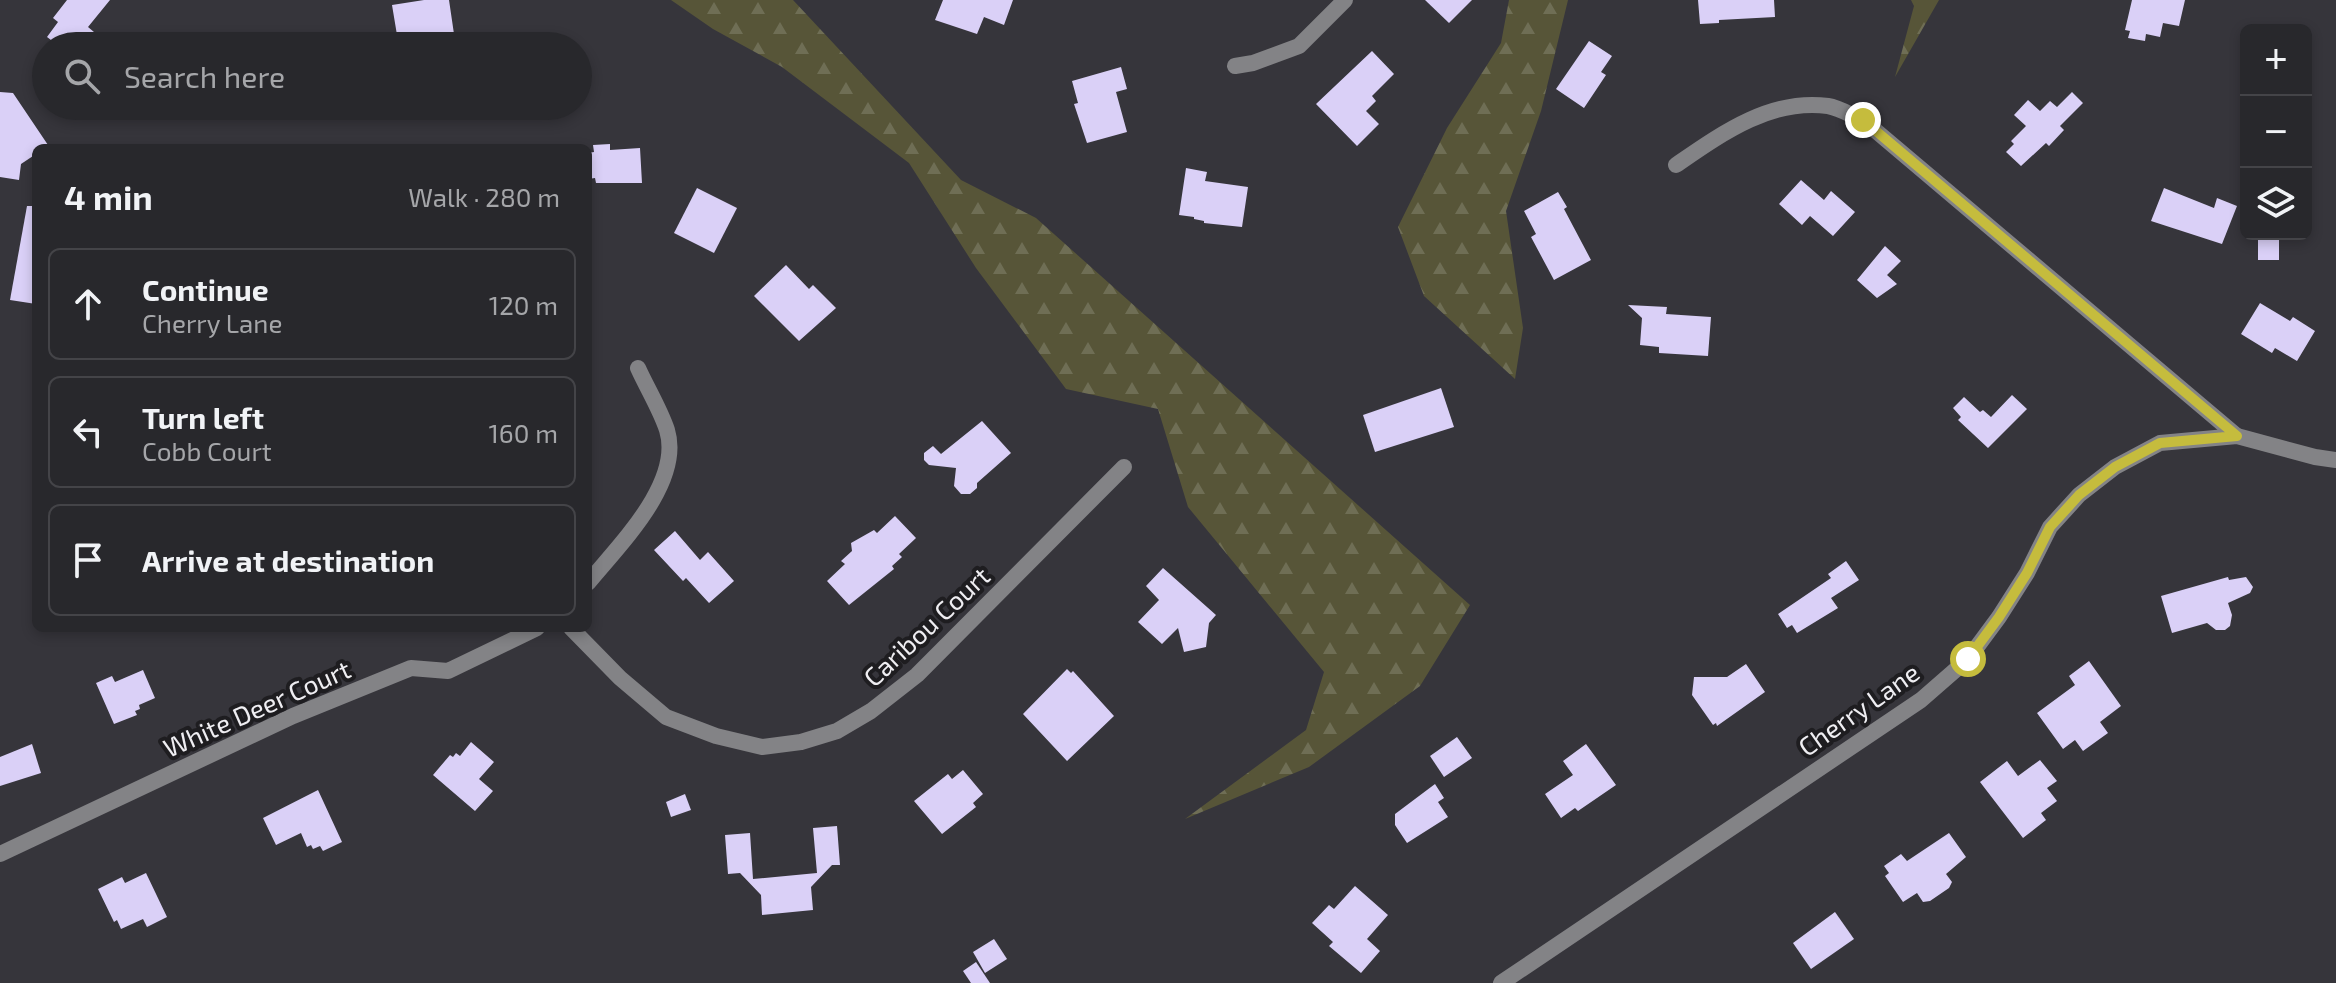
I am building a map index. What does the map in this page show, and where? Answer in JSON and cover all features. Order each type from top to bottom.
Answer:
[{"type":"street","points":[[1235,66],[1253,63],[1299,46],[1345,0]]},
{"type":"street","points":[[1676,165],[1726,130],[1765,113],[1805,105],[1831,107],[1863,120],[2237,436]]},
{"type":"street","points":[[592,578],[656,497],[668,463],[667,431],[638,368]]},
{"type":"street","name":"Cherry Lane","points":[[1501,983],[1524,976],[1921,700],[1968,659],[2027,573],[2050,527],[2079,495],[2115,467],[2160,443],[2237,436],[2336,460]]},
{"type":"street","name":"Caribou Court","points":[[575,632],[620,678],[666,717],[716,736],[762,747],[801,742],[837,731],[860,718],[917,675],[1124,467]]},
{"type":"street","name":"White Deer Court","points":[[0,854],[293,716],[411,668],[448,671],[529,632]]},
{"type":"green space","points":[[671,0],[793,0],[961,180],[1036,218],[1470,605],[1420,686],[1309,767],[1185,819],[1306,730],[1324,672],[1188,507],[1158,409],[1066,389],[976,268],[909,163],[782,67],[713,29]]},
{"type":"green space","points":[[1509,0],[1568,0],[1541,111],[1506,211],[1523,328],[1515,379],[1424,296],[1398,227],[1447,128],[1501,43]]},
{"type":"green space","points":[[1911,0],[1939,0],[1895,77],[1914,6]]},
{"type":"building","points":[[67,0],[110,0],[88,27],[94,32],[51,32],[58,22],[53,18]]},
{"type":"building","points":[[449,0],[454,32],[396,32],[392,5]]},
{"type":"building","points":[[943,0],[1013,0],[1004,25],[984,17],[977,34],[935,20]]},
{"type":"building","points":[[1425,0],[1472,0],[1449,23]]},
{"type":"building","points":[[1698,0],[1774,0],[1775,17],[1700,24]]},
{"type":"building","points":[[2132,0],[2185,0],[2179,26],[2163,23],[2160,37],[2146,34],[2145,41],[2128,38],[2130,31],[2125,30]]},
{"type":"building","points":[[1589,41],[1612,56],[1601,72],[1606,75],[1584,108],[1556,89]]},
{"type":"building","points":[[1372,51],[1394,74],[1372,96],[1376,101],[1366,111],[1379,124],[1357,146],[1316,104]]},
{"type":"building","points":[[1121,67],[1127,89],[1116,92],[1127,132],[1087,143],[1074,104],[1078,103],[1072,81]]},
{"type":"building","points":[[0,92],[13,93],[47,144],[32,144],[32,157],[21,164],[19,180],[0,177]]},
{"type":"building","points":[[2072,92],[2083,103],[2060,126],[2064,130],[2049,146],[2046,143],[2021,166],[2006,152],[2014,144],[2011,141],[2026,126],[2014,115],[2028,100],[2040,111],[2050,101],[2057,107]]},
{"type":"building","points":[[610,144],[610,150],[640,148],[642,183],[596,183],[595,178],[592,178],[593,145]]},
{"type":"building","points":[[1186,168],[1207,172],[1205,181],[1248,187],[1242,227],[1204,223],[1194,217],[1179,215]]},
{"type":"building","points":[[1801,180],[1824,200],[1831,191],[1855,212],[1833,236],[1810,216],[1802,225],[1779,204]]},
{"type":"building","points":[[697,188],[737,208],[714,253],[674,233]]},
{"type":"building","points":[[2164,188],[2214,208],[2217,198],[2237,206],[2222,244],[2151,221]]},
{"type":"building","points":[[1558,192],[1591,260],[1554,280],[1531,237],[1536,234],[1524,211]]},
{"type":"building","points":[[27,206],[32,206],[32,303],[10,300]]},
{"type":"building","points":[[2258,240],[2279,240],[2279,260],[2258,260]]},
{"type":"building","points":[[1885,246],[1901,261],[1887,275],[1897,284],[1877,298],[1857,280]]},
{"type":"building","points":[[786,265],[809,289],[813,285],[836,308],[799,341],[754,296]]},
{"type":"building","points":[[2260,303],[2290,321],[2293,317],[2315,331],[2297,361],[2275,348],[2272,353],[2241,334]]},
{"type":"building","points":[[1628,305],[1667,307],[1666,314],[1711,317],[1708,356],[1659,353],[1659,347],[1640,345],[1642,318]]},
{"type":"building","points":[[1441,388],[1454,427],[1375,452],[1363,415]]},
{"type":"building","points":[[2012,395],[2027,409],[1988,448],[1958,420],[1961,417],[1953,408],[1964,397],[1980,412],[1983,410],[1991,417]]},
{"type":"building","points":[[982,421],[1011,453],[977,483],[977,488],[970,494],[961,494],[954,486],[956,468],[929,465],[924,460],[924,453],[933,446],[941,454]]},
{"type":"building","points":[[895,516],[916,538],[899,554],[902,557],[892,566],[894,569],[849,605],[827,581],[845,564],[841,561],[852,551],[851,543],[874,530],[877,533]]},
{"type":"building","points":[[675,531],[700,560],[708,552],[734,581],[709,603],[654,550]]},
{"type":"building","points":[[1846,561],[1859,580],[1831,598],[1838,608],[1797,633],[1792,625],[1787,628],[1778,614],[1831,578],[1828,574]]},
{"type":"building","points":[[1163,568],[1216,615],[1209,623],[1206,647],[1184,652],[1178,628],[1162,644],[1138,622],[1159,600],[1146,586]]},
{"type":"building","points":[[2228,577],[2229,580],[2246,577],[2253,587],[2250,593],[2228,603],[2232,615],[2230,626],[2225,630],[2216,630],[2207,623],[2172,633],[2161,596]]},
{"type":"building","points":[[2089,661],[2121,706],[2100,722],[2108,733],[2083,751],[2075,740],[2063,749],[2037,713],[2075,685],[2069,676]]},
{"type":"building","points":[[1746,664],[1765,692],[1717,726],[1716,723],[1713,725],[1692,695],[1694,677],[1727,677]]},
{"type":"building","points":[[1067,669],[1071,673],[1073,671],[1114,716],[1067,761],[1023,714]]},
{"type":"building","points":[[143,670],[155,698],[139,705],[140,709],[135,711],[137,715],[114,724],[96,683],[112,676],[115,682]]},
{"type":"building","points":[[1457,737],[1472,758],[1444,777],[1430,756]]},
{"type":"building","points":[[471,742],[494,762],[479,779],[493,791],[475,811],[433,775],[450,755],[453,757],[456,753],[460,756]]},
{"type":"building","points":[[32,744],[41,773],[0,786],[0,757]]},
{"type":"building","points":[[1586,744],[1616,785],[1578,811],[1575,808],[1561,818],[1545,794],[1573,775],[1563,761]]},
{"type":"building","points":[[2040,760],[2057,781],[2047,788],[2057,801],[2041,813],[2046,820],[2023,838],[1980,782],[2007,761],[2018,776]]},
{"type":"building","points":[[963,770],[983,794],[973,803],[976,807],[942,834],[914,801],[948,774],[952,779]]},
{"type":"building","points":[[1435,784],[1444,798],[1438,802],[1448,817],[1407,843],[1395,825],[1395,814]]},
{"type":"building","points":[[318,790],[342,842],[323,851],[320,846],[313,849],[311,845],[307,847],[301,833],[276,845],[263,818]]},
{"type":"building","points":[[685,794],[691,810],[671,817],[666,802]]},
{"type":"building","points":[[837,826],[840,865],[832,865],[811,887],[813,910],[762,915],[761,895],[740,873],[728,874],[725,835],[750,833],[753,879],[817,873],[813,828]]},
{"type":"building","points":[[1949,833],[1966,857],[1946,874],[1952,882],[1949,888],[1930,901],[1923,902],[1917,893],[1903,902],[1885,876],[1889,873],[1884,866],[1901,854],[1907,861]]},
{"type":"building","points":[[146,873],[167,917],[147,927],[143,919],[121,929],[117,920],[114,922],[98,889],[122,877],[125,883]]},
{"type":"building","points":[[1355,886],[1388,915],[1367,939],[1380,951],[1361,973],[1329,946],[1333,942],[1312,923],[1329,905],[1334,909]]},
{"type":"building","points":[[1835,912],[1854,939],[1811,969],[1793,943]]},
{"type":"building","points":[[994,939],[1007,959],[985,973],[973,952]]},
{"type":"building","points":[[976,962],[990,983],[971,983],[963,971]]},
{"type":"route","points":[[1863,120],[2237,436],[2160,443],[2115,467],[2079,495],[2050,527],[2027,573],[1968,659]]}]
